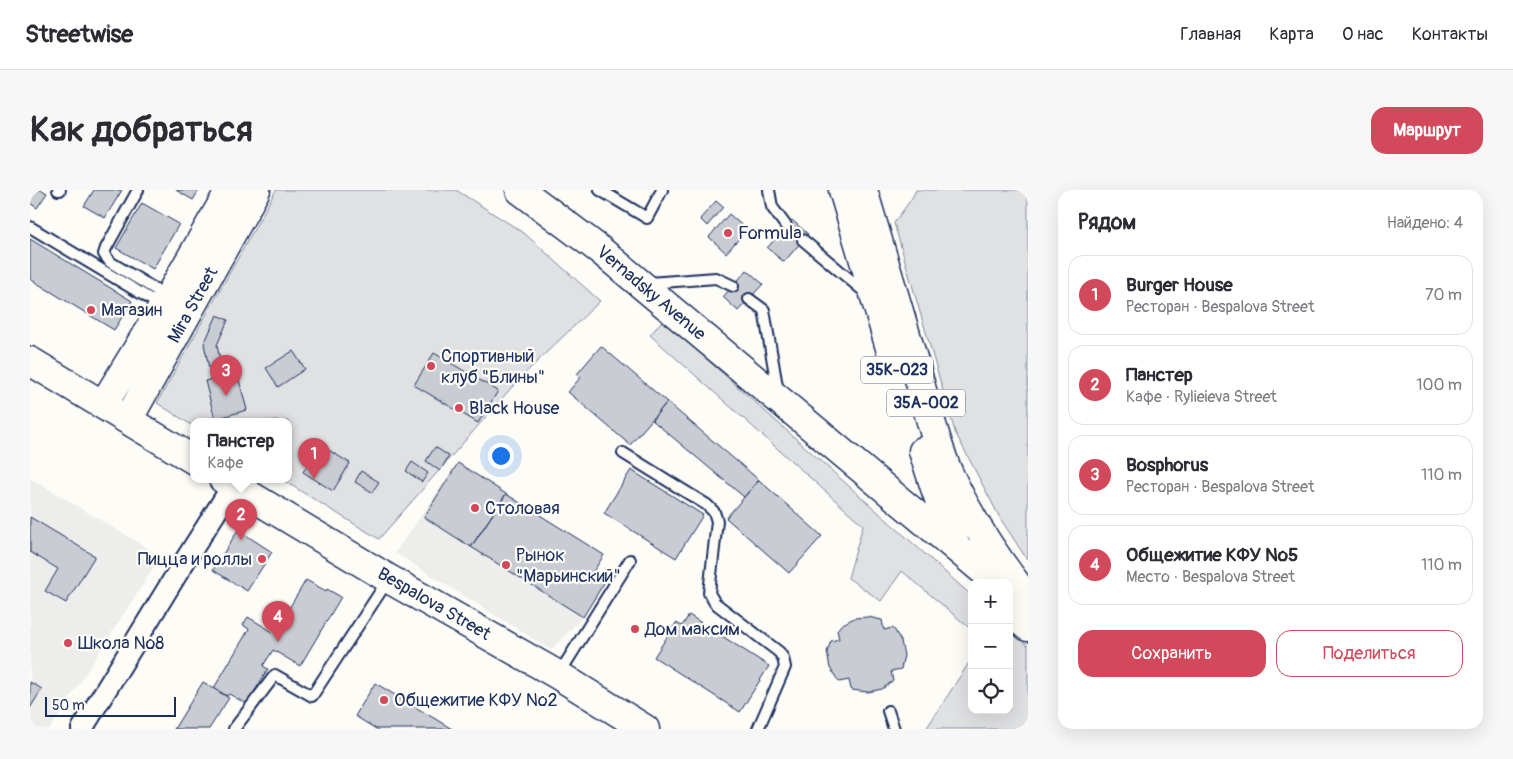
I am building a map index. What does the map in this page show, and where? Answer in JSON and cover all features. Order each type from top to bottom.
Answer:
[{"type":"main road","name":"Mira Street","points":[[103,405],[166,302],[230,190]]},
{"type":"main road","name":"Mira Street","points":[[128,420],[256,190]]},
{"type":"main road","name":"Vernadsky Avenue","points":[[520,190],[600,250],[957,548]]},
{"type":"main road","name":"35К-023","points":[[843,190],[875,301],[935,488],[957,548],[979,579]]},
{"type":"main road","name":"35А-002","points":[[863,190],[948,471],[964,505],[983,538],[1028,599]]},
{"type":"main road","points":[[30,361],[190,458]]},
{"type":"main road","name":"Vernadsky Avenue","points":[[779,401],[908,524],[977,579]]},
{"type":"main road","name":"Bespalova Street","points":[[230,483],[389,579],[558,675],[645,729]]},
{"type":"main road","points":[[1013,595],[1028,608]]},
{"type":"main road","points":[[1013,614],[1028,627]]},
{"type":"street","points":[[82,729],[181,567],[227,483]]},
{"type":"lane","points":[[138,190],[104,254],[110,262],[166,302]]},
{"type":"lane","points":[[600,190],[647,218],[662,190]]},
{"type":"lane","points":[[769,190],[772,207],[786,226]]},
{"type":"lane","points":[[30,227],[166,302]]},
{"type":"lane","points":[[803,240],[875,301]]},
{"type":"lane","points":[[640,284],[716,278],[733,286]]},
{"type":"lane","points":[[749,299],[764,310],[779,401]]},
{"type":"lane","points":[[623,453],[707,505],[714,512],[717,521],[709,593],[715,603],[779,652],[785,667],[758,729]]},
{"type":"lane","points":[[558,675],[630,560]]},
{"type":"lane","points":[[234,729],[274,675],[312,696],[389,579]]},
{"type":"lane","points":[[888,711],[894,729]]},
{"type":"shaded area","points":[[276,190],[456,190],[524,233],[600,301],[519,379],[379,539],[288,483],[292,483],[292,418],[190,418],[190,424],[157,403]]},
{"type":"shaded area","points":[[916,190],[1028,190],[1028,559],[1000,518],[955,432],[894,223]]},
{"type":"shaded area","points":[[663,320],[968,592],[968,627],[902,571],[881,601],[848,578],[863,525],[650,335]]},
{"type":"shaded area","name":"Рынок \"Марьинский\"","points":[[458,463],[604,555],[592,575],[604,583],[583,617],[551,650],[395,553]]},
{"type":"shaded area","name":"Школа №8","points":[[30,478],[161,556],[50,729],[30,729]]},
{"type":"shaded area","points":[[1013,633],[1028,646],[1028,729],[926,729],[968,664],[968,714],[1013,714]]},
{"type":"building","points":[[30,190],[42,190],[47,193],[37,208],[30,203]]},
{"type":"building","points":[[94,190],[122,190],[105,218],[84,206]]},
{"type":"building","points":[[176,190],[199,190],[193,200]]},
{"type":"building","points":[[716,201],[723,207],[707,226],[700,219]]},
{"type":"building","points":[[142,203],[179,224],[153,269],[116,248]]},
{"type":"building","name":"Formula","points":[[729,214],[747,230],[726,253],[709,237]]},
{"type":"building","points":[[792,220],[808,234],[784,262],[767,248]]},
{"type":"building","points":[[30,239],[132,301],[114,330],[30,279]]},
{"type":"building","points":[[747,270],[763,284],[738,311],[723,297]]},
{"type":"building","points":[[217,315],[228,320],[217,345],[221,365],[209,368],[204,344]]},
{"type":"building","points":[[601,346],[667,402],[630,445],[568,392],[581,377],[577,374]]},
{"type":"building","points":[[293,351],[305,369],[278,387],[266,368]]},
{"type":"building","points":[[434,353],[498,391],[478,423],[414,385]]},
{"type":"building","points":[[237,372],[247,410],[215,418],[205,381]]},
{"type":"building","points":[[667,402],[759,480],[744,497],[652,420]]},
{"type":"building","points":[[320,445],[350,463],[333,491],[303,472]]},
{"type":"building","points":[[435,447],[449,456],[440,471],[426,461]]},
{"type":"building","points":[[412,462],[428,473],[422,482],[406,471]]},
{"type":"building","points":[[458,463],[506,494],[471,547],[424,517]]},
{"type":"building","points":[[631,470],[703,515],[676,558],[604,513]]},
{"type":"building","points":[[361,471],[379,482],[372,492],[355,482]]},
{"type":"building","points":[[759,480],[822,536],[789,573],[726,518]]},
{"type":"building","points":[[506,494],[604,555],[591,575],[604,583],[583,617],[471,547]]},
{"type":"building","points":[[30,517],[95,556],[66,603],[45,591],[58,569],[30,552]]},
{"type":"building","points":[[238,530],[272,552],[247,591],[213,570]]},
{"type":"building","points":[[306,580],[341,597],[300,666],[273,650],[263,666],[268,669],[247,704],[229,694],[227,696],[214,688],[249,629],[243,625],[248,617],[278,635],[286,622],[282,620]]},
{"type":"building","points":[[689,615],[769,666],[740,712],[654,657],[676,623],[682,626]]},
{"type":"building","points":[[868,617],[882,620],[884,630],[894,629],[901,641],[904,655],[901,669],[891,671],[893,681],[882,689],[868,692],[852,690],[849,680],[839,682],[830,668],[827,652],[831,641],[839,639],[837,630],[841,625],[854,618]]},
{"type":"building","points":[[30,682],[42,689],[30,708]]},
{"type":"building","points":[[203,682],[229,698],[209,729],[174,729]]},
{"type":"building","name":"Общежитие КФУ №2","points":[[375,683],[452,729],[376,729],[355,716]]},
{"type":"place","name":"Formula","points":[[728,233]]},
{"type":"place","name":"Магазин","points":[[91,310]]},
{"type":"place","name":"Спортивный клуб \"Блины\"","points":[[431,366]]},
{"type":"place","name":"Bosphorus","points":[[226,396]]},
{"type":"place","name":"Black House","points":[[459,408]]},
{"type":"place","name":"Burger House","points":[[314,479]]},
{"type":"place","name":"Столовая","points":[[475,508]]},
{"type":"place","name":"Панстер","points":[[241,540]]},
{"type":"place","name":"Пицца и роллы","points":[[262,559]]},
{"type":"place","name":"Рынок \"Марьинский\"","points":[[506,565]]},
{"type":"place","name":"Дом максим","points":[[635,629]]},
{"type":"place","name":"Общежитие КФУ №5","points":[[278,642]]},
{"type":"place","name":"Школа №8","points":[[68,643]]},
{"type":"place","name":"Общежитие КФУ №2","points":[[384,700]]}]
